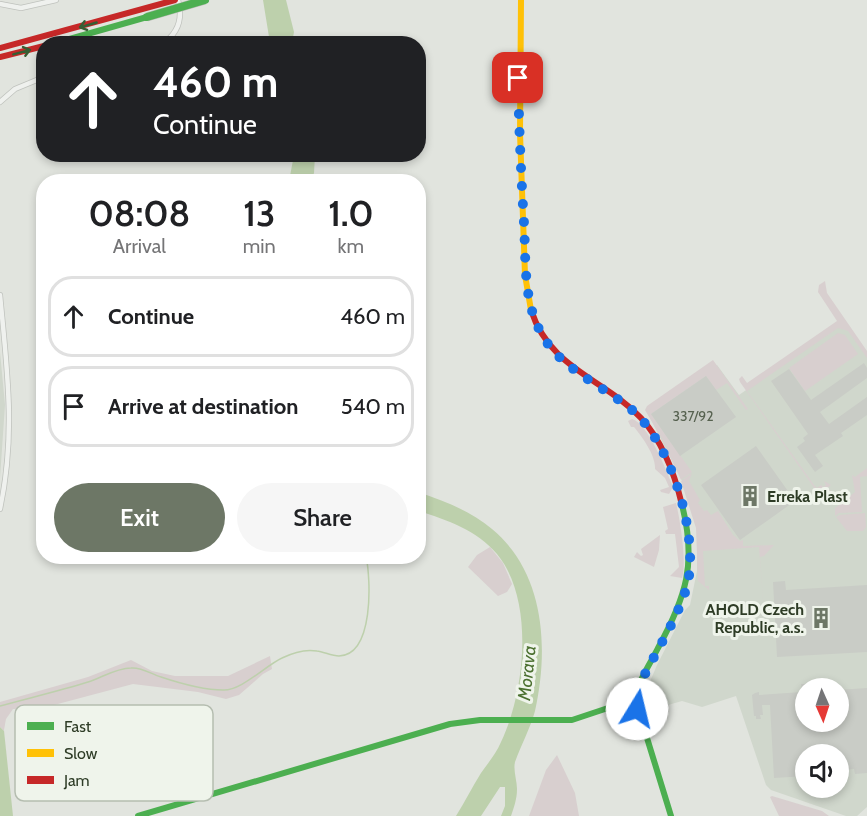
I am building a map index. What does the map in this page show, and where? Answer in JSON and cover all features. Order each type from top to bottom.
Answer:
[{"type":"main road","points":[[76,36],[146,13],[176,0]]},
{"type":"main road","points":[[50,36],[205,0]]},
{"type":"main road","points":[[521,0],[518,78],[520,139],[526,273],[533,314],[546,340],[566,363],[634,412],[655,439],[674,478],[683,510],[690,560],[685,591],[635,699],[671,816]]},
{"type":"main road","points":[[0,48],[36,39]]},
{"type":"main road","points":[[0,57],[36,48]]},
{"type":"main road","points":[[213,794],[465,720],[580,719],[635,699]]},
{"type":"main road","points":[[138,816],[188,801]]},
{"type":"street","points":[[0,4],[21,8],[56,0]]},
{"type":"street","points":[[171,36],[178,26],[181,13],[176,0]]},
{"type":"street","points":[[0,102],[15,89],[36,80]]},
{"type":"street","points":[[0,295],[8,373],[10,437],[8,471],[0,509]]},
{"type":"shaded area","points":[[825,281],[827,293],[867,351],[867,358],[848,331],[838,328],[747,391],[814,485],[817,488],[821,485],[823,487],[826,485],[824,481],[831,485],[827,488],[836,495],[822,499],[740,382],[739,379],[742,376],[747,383],[837,321],[818,292],[819,285]]},
{"type":"shaded area","points":[[843,322],[867,356],[867,807],[857,816],[846,816],[771,790],[766,785],[736,696],[702,707],[682,701],[668,705],[666,699],[645,705],[646,691],[657,665],[685,610],[690,605],[697,571],[695,516],[681,478],[648,414],[717,365],[739,395]]},
{"type":"shaded area","points":[[838,333],[845,335],[858,354],[805,391],[789,368]]},
{"type":"shaded area","points":[[0,352],[5,405],[0,478]]},
{"type":"shaded area","points":[[713,360],[748,409],[746,410],[727,383],[716,390],[706,376],[651,414],[692,472],[681,480],[662,439],[645,410],[647,406]]},
{"type":"shaded area","points":[[632,419],[644,429],[656,449],[673,487],[669,494],[660,490],[669,487],[665,478],[655,469],[653,458],[645,442],[634,427],[631,427],[628,421]]},
{"type":"shaded area","points":[[867,468],[867,476],[860,477],[862,512],[839,513],[835,516],[835,508],[855,492],[852,475],[855,477]]},
{"type":"shaded area","points":[[692,473],[689,481],[700,500],[698,503],[704,511],[707,510],[711,515],[718,511],[733,535],[740,541],[743,540],[743,546],[774,545],[764,556],[760,557],[764,612],[759,547],[703,551],[705,586],[709,586],[709,590],[698,581],[696,528],[681,481]]},
{"type":"shaded area","points":[[676,503],[683,552],[682,578],[670,576],[679,567],[675,534],[666,534],[665,531],[668,529],[663,507]]},
{"type":"shaded area","points":[[865,513],[866,527],[863,531],[847,531],[836,517],[839,515]]},
{"type":"shaded area","points":[[660,535],[654,567],[634,557],[637,552],[643,555],[641,549]]},
{"type":"shaded area","points":[[490,547],[503,563],[512,584],[507,592],[498,596],[468,567],[477,555]]},
{"type":"shaded area","points":[[270,656],[272,669],[239,695],[226,699],[198,692],[133,684],[54,705],[15,705],[15,709],[6,719],[4,730],[13,816],[4,731],[0,727],[0,702],[88,677],[131,660],[152,671],[175,676],[228,676]]},
{"type":"shaded area","points":[[557,755],[575,793],[579,816],[529,816],[546,770]]},
{"type":"shaded area","points":[[770,797],[822,811],[829,816],[779,816]]},
{"type":"water","points":[[263,0],[286,0],[293,36],[269,36]]},
{"type":"water","points":[[293,162],[315,162],[314,174],[290,174]]},
{"type":"water","name":"Morava","points":[[426,495],[466,512],[492,529],[510,547],[523,567],[533,589],[539,613],[542,662],[539,687],[533,718],[515,762],[517,793],[511,816],[501,816],[505,806],[505,787],[500,787],[481,816],[456,816],[499,746],[516,698],[522,647],[517,596],[509,573],[497,554],[471,532],[426,513]]},
{"type":"water","points":[[0,727],[4,731],[13,816],[0,816]]},
{"type":"building","points":[[864,363],[867,368],[867,378],[820,412],[829,424],[867,397],[867,415],[841,433],[843,436],[815,455],[823,466],[815,472],[797,447],[805,441],[803,438],[808,434],[771,381],[789,369],[811,400]]},
{"type":"building","points":[[706,376],[736,417],[680,456],[651,414]]},
{"type":"building","name":"Erreka Plast","points":[[756,446],[795,501],[740,540],[701,485]]},
{"type":"building","name":"AHOLD Czech Republic, a.s.","points":[[785,581],[786,590],[867,585],[867,652],[777,657],[773,582]]},
{"type":"building","points":[[867,688],[867,773],[855,774],[854,769],[849,769],[849,744],[795,744],[795,777],[774,778],[770,705],[762,705],[763,715],[760,715],[761,719],[756,719],[752,695],[759,692],[759,695],[795,692],[795,732],[849,732],[849,689]]},
{"type":"waterway","points":[[0,706],[77,685],[125,668],[143,670],[192,686],[223,690],[237,687],[275,662],[295,653],[313,651],[339,656],[350,652],[359,643],[368,615],[367,564]]},
{"type":"traffic: fast","points":[[147,17],[205,0]]},
{"type":"traffic: fast","points":[[80,36],[147,17]]},
{"type":"traffic: fast","points":[[671,816],[635,699],[641,679],[668,630],[682,596],[689,545],[682,505]]},
{"type":"traffic: fast","points":[[213,794],[450,724],[480,720],[572,720],[635,699]]},
{"type":"traffic: fast","points":[[138,816],[189,801]]},
{"type":"traffic: slow","points":[[521,0],[520,133],[525,275],[531,310]]},
{"type":"traffic: jam","points":[[44,36],[175,0]]},
{"type":"traffic: jam","points":[[0,48],[36,38]]},
{"type":"traffic: jam","points":[[0,57],[36,48]]},
{"type":"traffic: jam","points":[[531,310],[540,330],[564,360],[626,404],[649,427],[667,459],[682,505]]},
{"type":"place","name":"Erreka Plast","points":[[750,496]]},
{"type":"place","name":"AHOLD Czech Republic, a.s.","points":[[821,618]]},
{"type":"route","points":[[518,78],[526,273],[529,298],[539,330],[566,363],[627,405],[647,426],[674,478],[689,539],[690,560],[687,585],[636,693],[637,709]]}]
